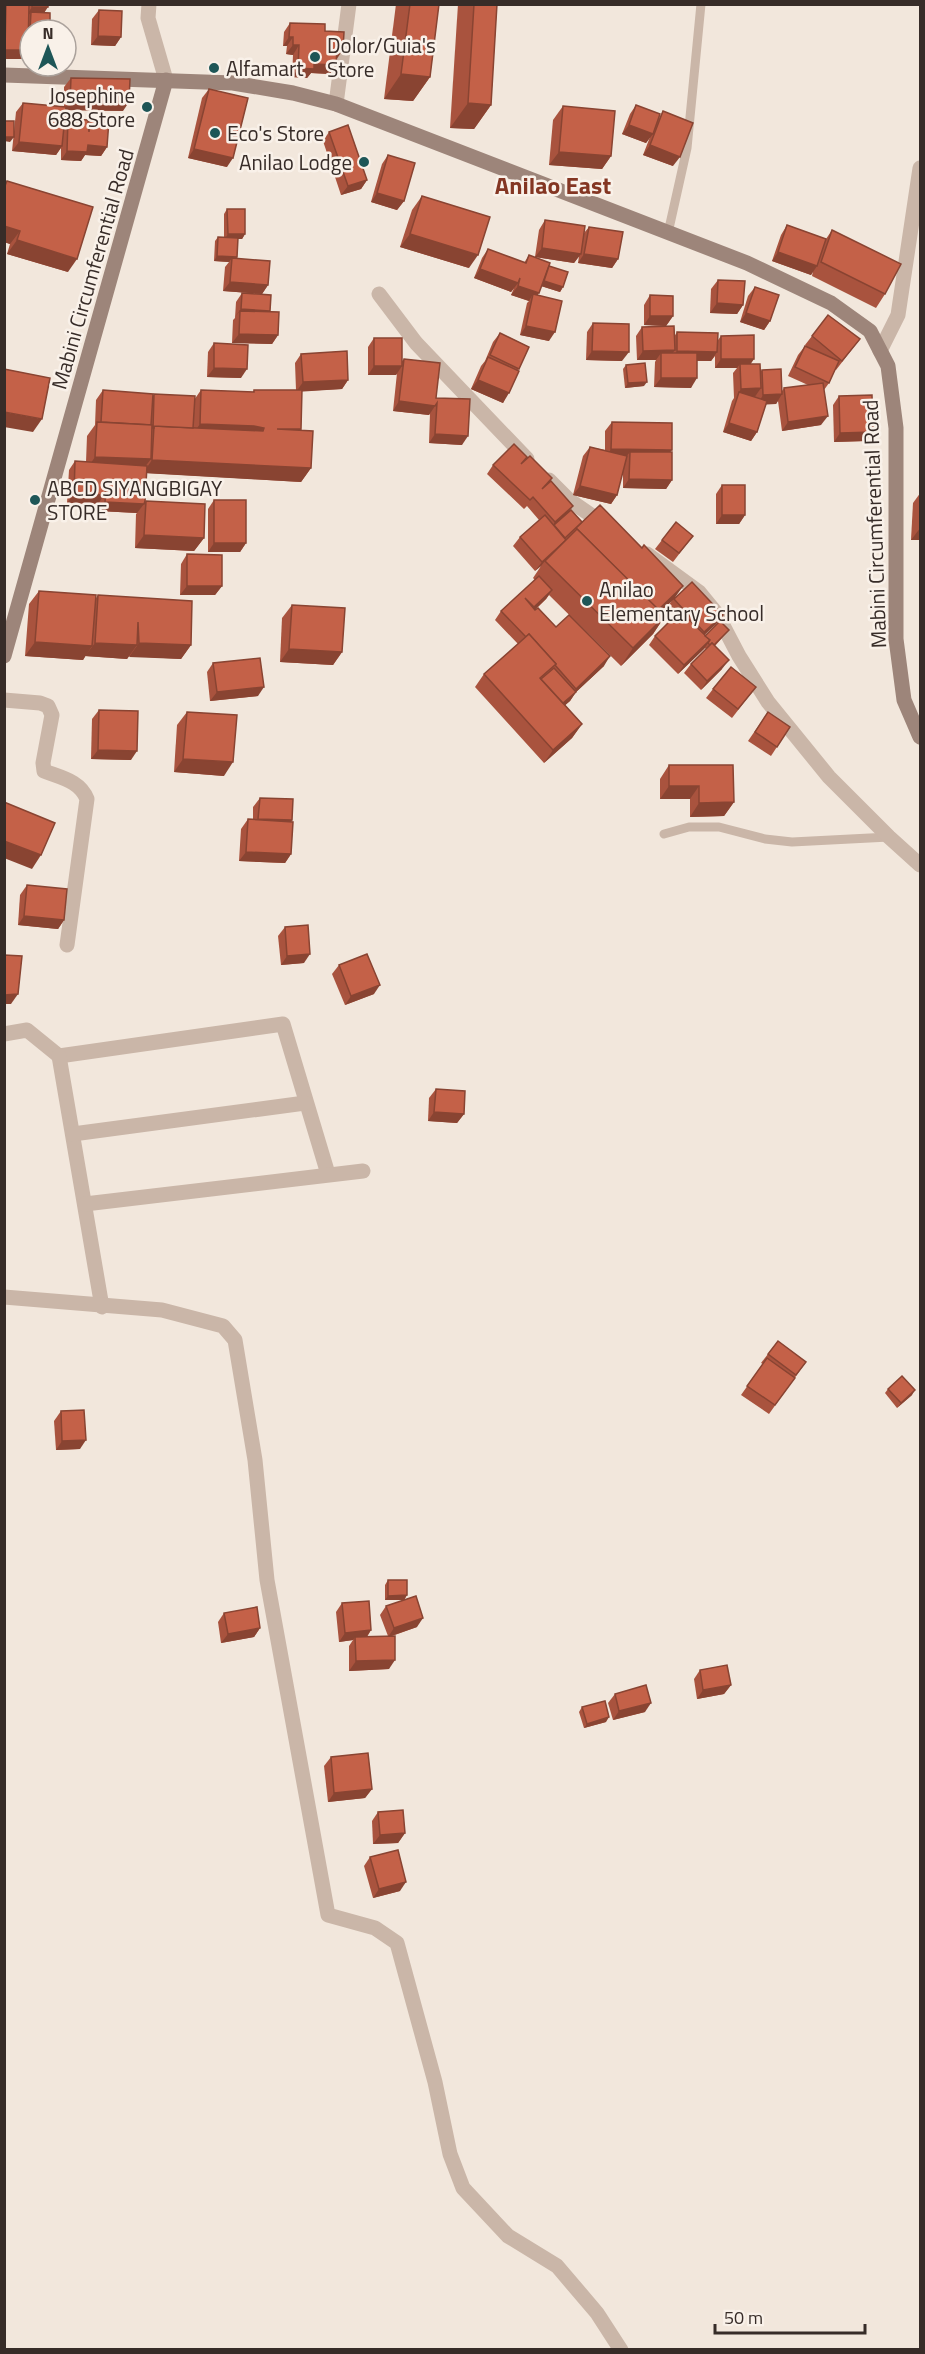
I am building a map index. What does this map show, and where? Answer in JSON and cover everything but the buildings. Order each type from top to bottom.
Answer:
[{"type":"main road","points":[[4,75],[166,81]]},
{"type":"main road","name":"Mabini Circumferential Road","points":[[4,656],[166,81],[233,83],[293,93],[336,104],[747,263],[831,303],[870,331],[888,366],[896,428],[896,639],[904,700],[921,737]]},
{"type":"street","points":[[149,4],[148,18],[166,81]]},
{"type":"street","points":[[336,104],[349,4]]},
{"type":"street","points":[[880,351],[898,315],[921,168]]},
{"type":"street","points":[[379,294],[416,344],[479,407],[508,441],[569,500],[615,532]]},
{"type":"street","points":[[633,544],[699,592],[717,614],[739,656],[768,702],[829,777],[889,837],[921,865]]},
{"type":"street","points":[[4,700],[40,703],[48,706],[52,715],[43,764],[44,771],[76,784],[83,790],[87,799],[67,945]]},
{"type":"street","points":[[59,1056],[283,1024],[328,1174]]},
{"type":"street","points":[[4,1034],[27,1030],[59,1056],[102,1307]]},
{"type":"street","points":[[73,1134],[305,1103]]},
{"type":"street","points":[[85,1204],[363,1171]]},
{"type":"street","points":[[4,1298],[162,1310],[223,1326],[235,1340],[255,1460],[267,1580],[328,1915],[375,1928],[397,1943],[435,2082],[450,2154],[463,2188],[508,2236],[557,2266],[597,2313],[621,2349]]},
{"type":"lane","points":[[668,233],[687,148],[701,4]]},
{"type":"lane","points":[[664,834],[689,826],[719,826],[765,839],[792,842],[889,837]]},
{"type":"place","name":"Dolor/Guia's Store","points":[[315,57]]},
{"type":"place","name":"Alfamart","points":[[214,68]]},
{"type":"place","name":"Josephine 688 Store","points":[[147,107]]},
{"type":"place","name":"Eco's Store","points":[[215,133]]},
{"type":"place","name":"Anilao Lodge","points":[[364,162]]},
{"type":"place","name":"ABCD SIYANGBIGAY STORE","points":[[35,500]]},
{"type":"place","name":"Anilao Elementary School","points":[[587,601]]},
{"type":"district","name":"Anilao East","points":[[553,185]]}]
